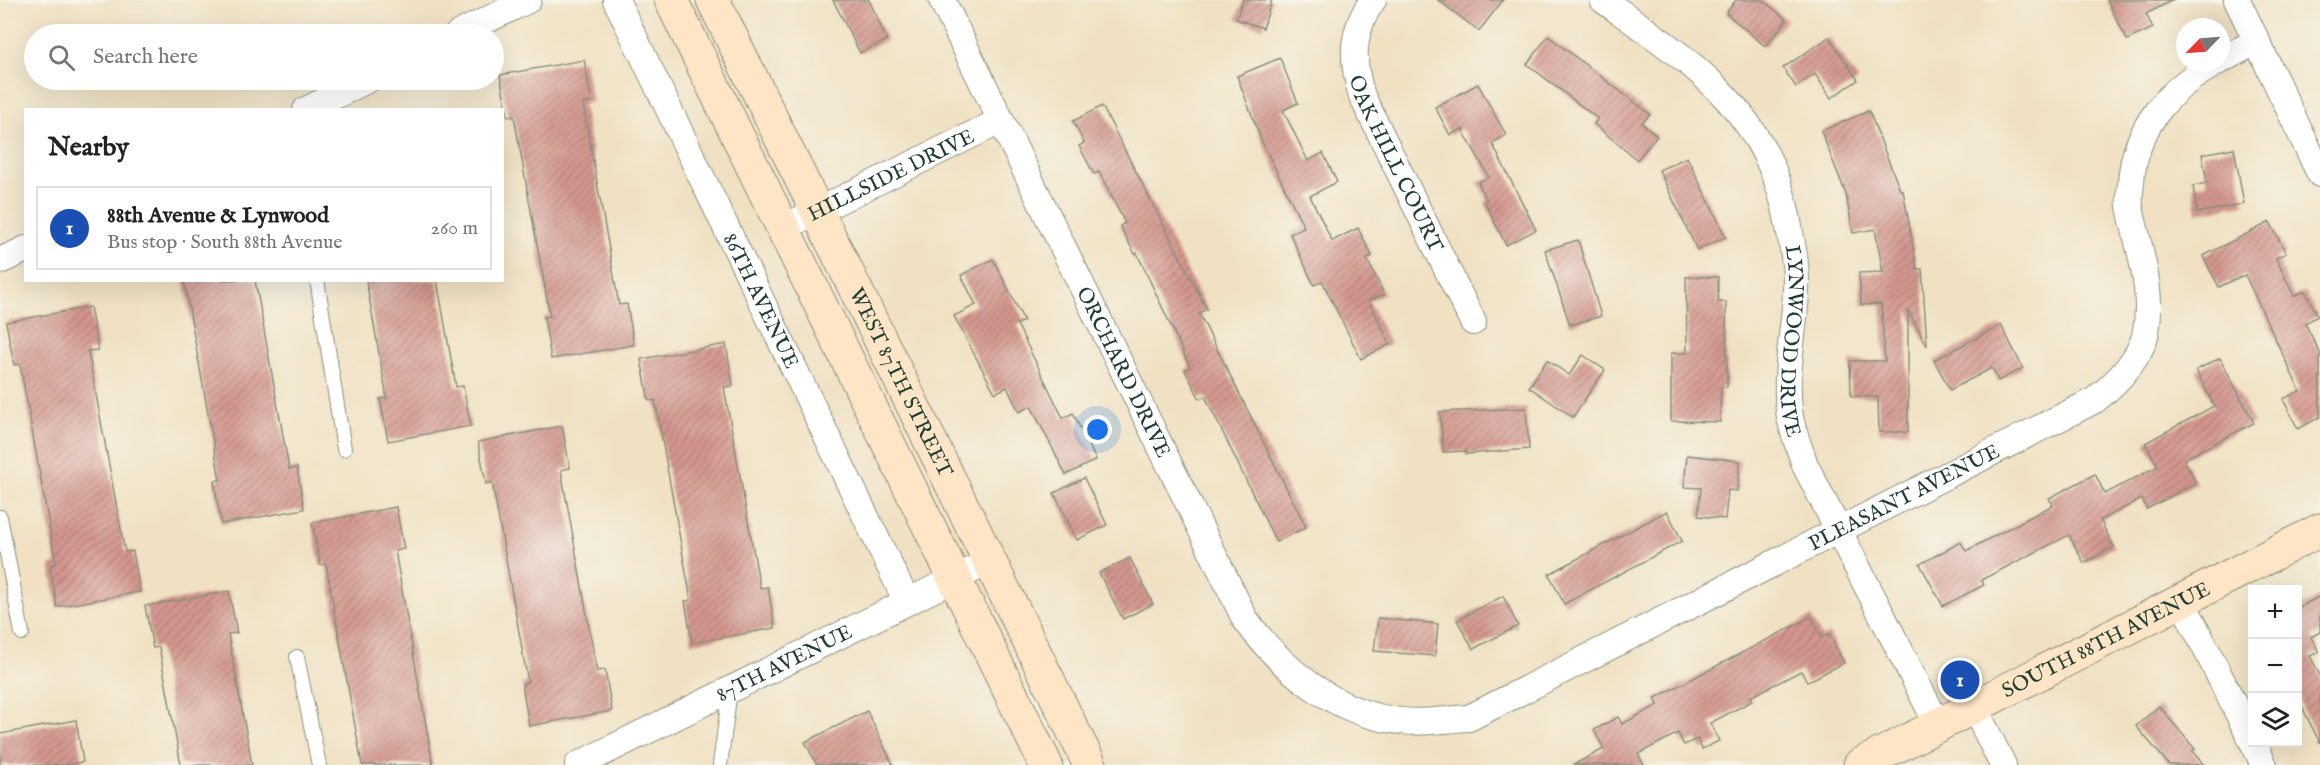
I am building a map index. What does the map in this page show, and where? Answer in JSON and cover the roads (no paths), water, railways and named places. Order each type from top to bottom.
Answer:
[{"type":"main road","name":"WEST 87TH STREET","points":[[670,0],[1046,765]]},
{"type":"main road","name":"WEST 87TH STREET","points":[[713,0],[1090,765]]},
{"type":"main road","name":"SOUTH 88TH AVENUE","points":[[1860,765],[2320,530]]},
{"type":"street","points":[[479,24],[528,0]]},
{"type":"street","name":"86TH AVENUE","points":[[616,0],[907,602]]},
{"type":"street","name":"ORCHARD DRIVE","points":[[942,0],[1245,619],[1263,643],[1287,667],[1350,710]]},
{"type":"street","name":"OAK HILL COURT","points":[[1373,0],[1362,15],[1355,36],[1353,56],[1362,96],[1473,322]]},
{"type":"street","name":"LYNWOOD DRIVE","points":[[1603,0],[1681,55],[1712,82],[1749,124],[1766,154],[1787,214],[1795,258],[1796,288],[1789,394],[1790,416],[1805,465],[1938,725]]},
{"type":"street","points":[[2237,0],[2320,174]]},
{"type":"street","points":[[2230,55],[2257,41]]},
{"type":"street","name":"PLEASANT AVENUE","points":[[1350,710],[1401,722],[1469,718],[1840,532],[2095,400],[2116,383],[2144,338],[2148,313],[2147,281],[2130,202],[2132,169],[2138,141],[2155,113],[2175,90],[2202,72]]},
{"type":"street","points":[[310,108],[347,90]]},
{"type":"street","name":"HILLSIDE DRIVE","points":[[783,228],[1000,121]]},
{"type":"street","points":[[0,261],[24,250]]},
{"type":"street","name":"87TH AVENUE","points":[[578,765],[990,561]]},
{"type":"street","points":[[2182,601],[2248,732]]},
{"type":"street","points":[[1974,707],[2003,765]]},
{"type":"street","points":[[2256,747],[2265,765]]},
{"type":"lane","points":[[317,282],[344,449]]},
{"type":"lane","points":[[0,517],[22,633]]},
{"type":"lane","points":[[297,657],[319,765]]},
{"type":"lane","points":[[720,765],[730,690]]},
{"type":"place","name":"88th Avenue & Lynwood","points":[[1960,680]]}]
